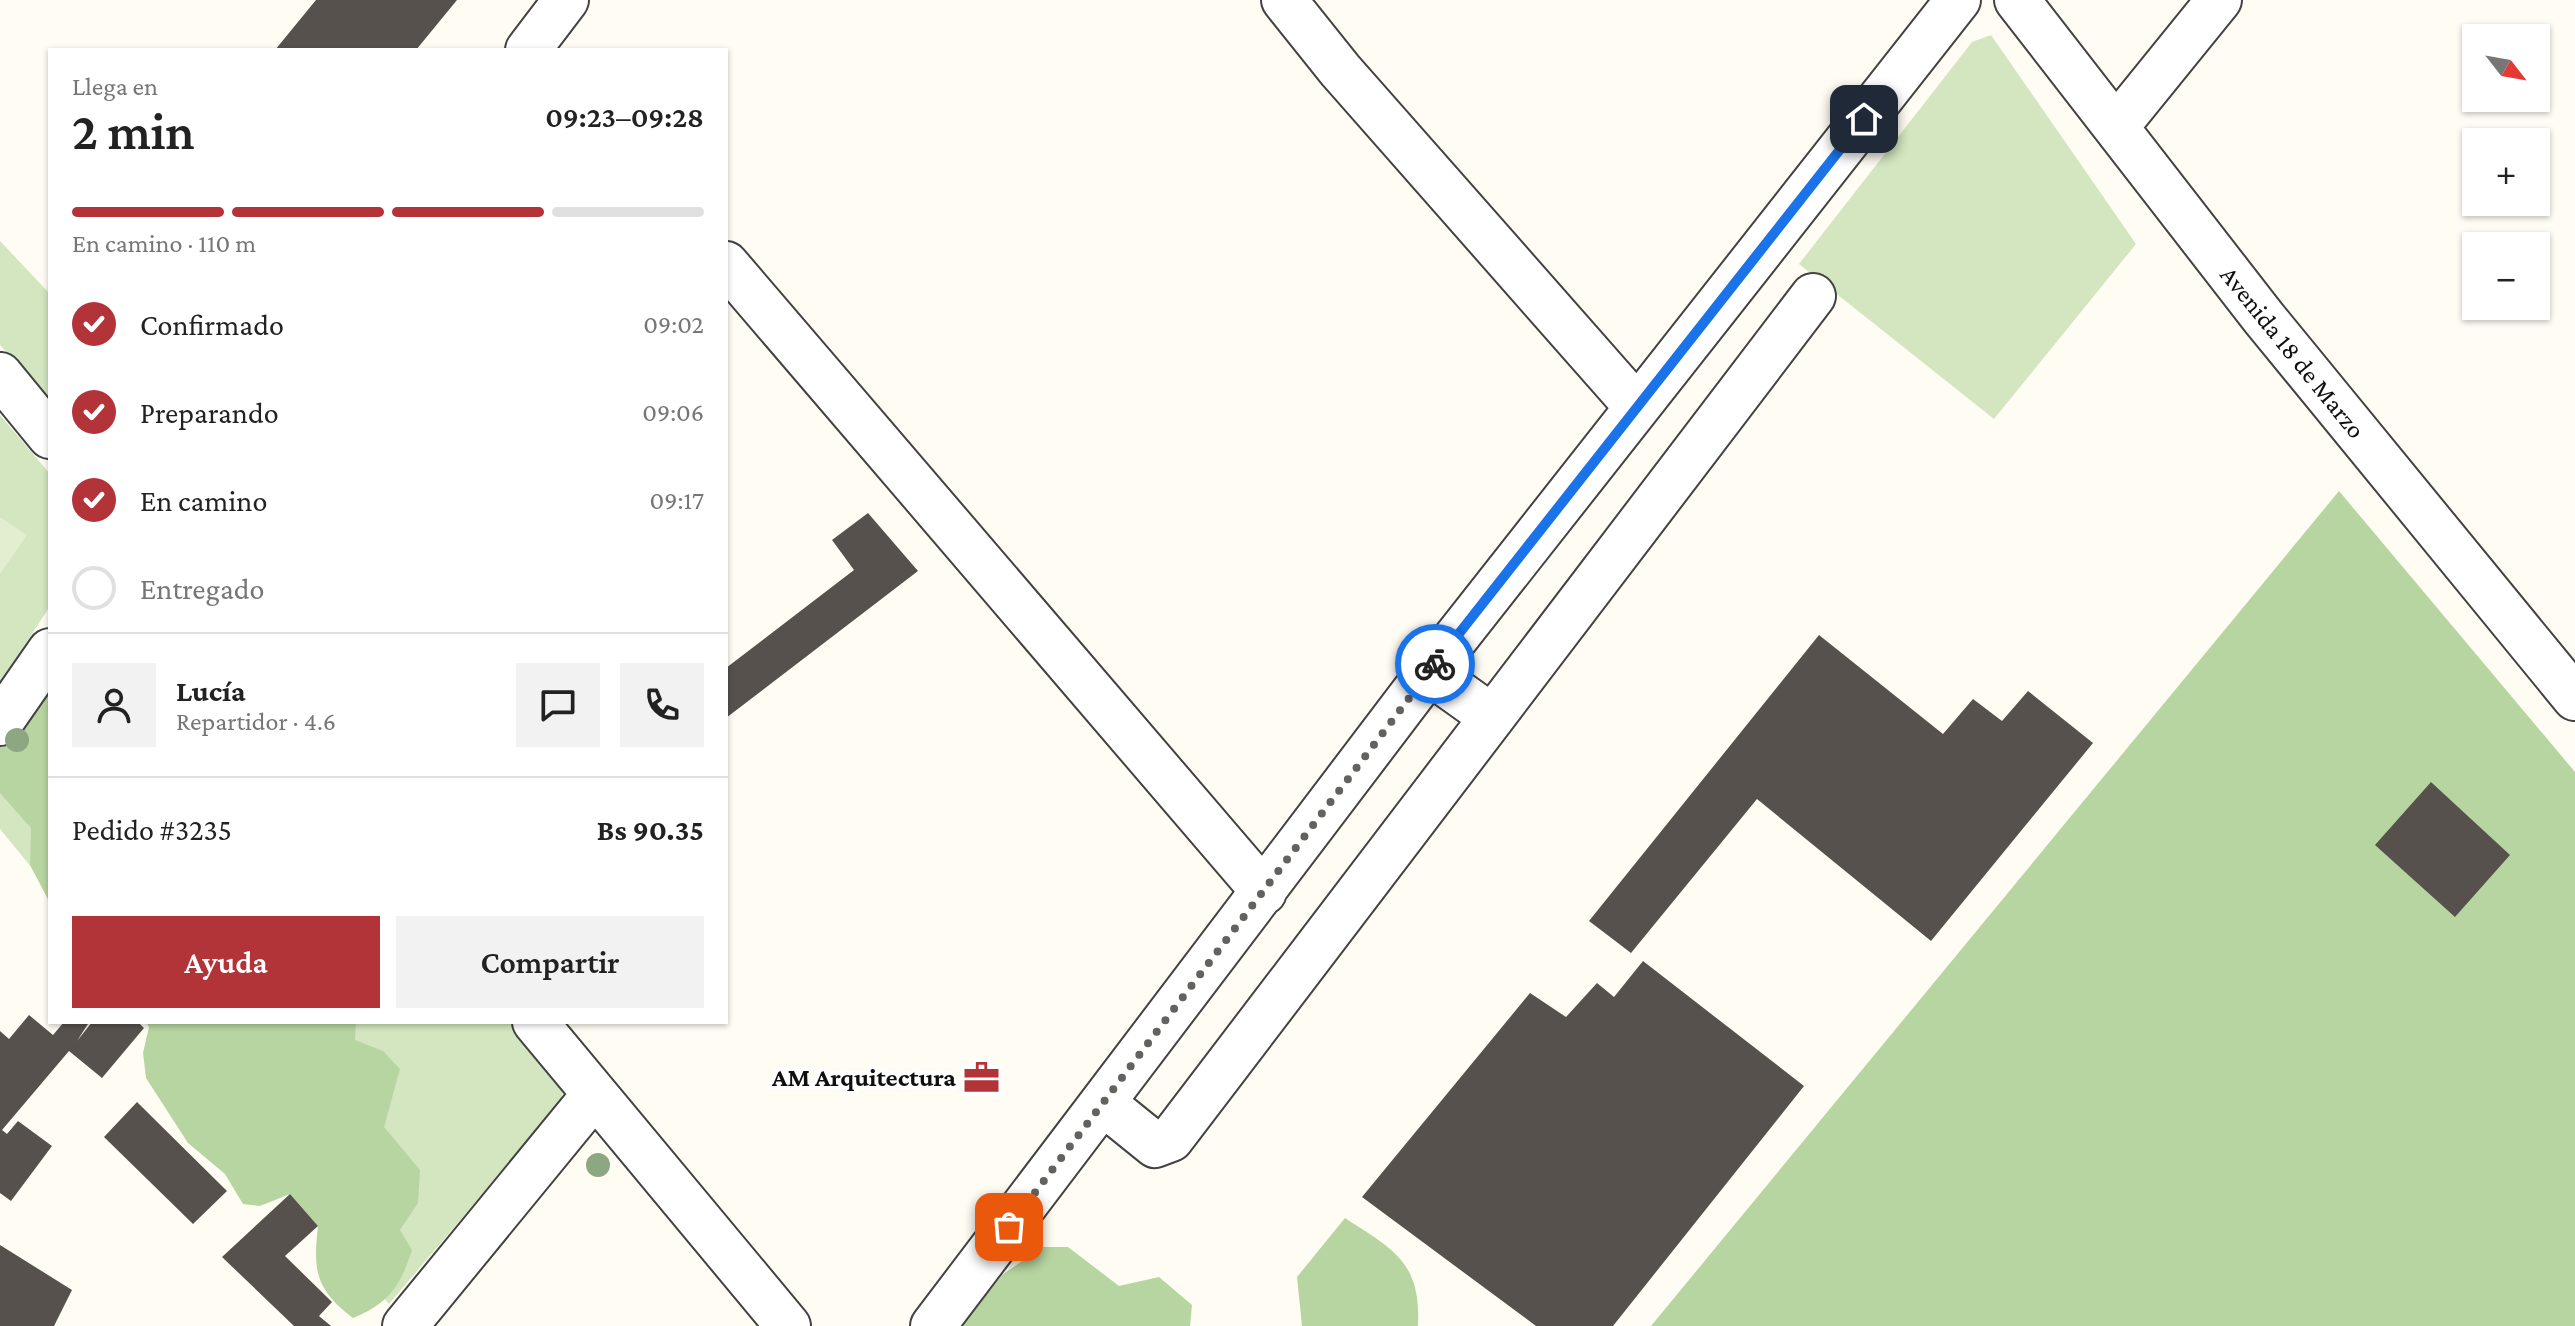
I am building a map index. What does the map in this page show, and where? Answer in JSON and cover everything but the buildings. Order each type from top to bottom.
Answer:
[{"type":"street","points":[[535,47],[566,0]]},
{"type":"street","points":[[1284,0],[1340,70],[1636,406]]},
{"type":"street","points":[[933,1326],[1429,672],[1958,0]]},
{"type":"street","name":"Avenida 18 de Marzo","points":[[2017,0],[2263,317],[2575,698]]},
{"type":"street","points":[[2116,127],[2219,0]]},
{"type":"street","points":[[728,266],[1264,892]]},
{"type":"street","points":[[1103,1103],[1155,1145],[1171,1139],[1813,296]]},
{"type":"street","points":[[0,375],[48,434]]},
{"type":"street","points":[[0,723],[48,654]]},
{"type":"street","points":[[1429,672],[1492,717]]},
{"type":"street","points":[[537,1024],[788,1326]]},
{"type":"street","points":[[405,1326],[595,1094]]},
{"type":"green space","points":[[1991,35],[2136,244],[1994,419],[1799,264],[1972,42]]},
{"type":"green space","points":[[0,241],[48,292],[48,401],[0,345]]},
{"type":"green space","points":[[0,415],[48,472],[48,609],[0,683]]},
{"type":"green space","points":[[2339,491],[2575,772],[2575,1326],[1651,1326]]},
{"type":"green space","points":[[0,517],[27,535],[0,574]]},
{"type":"green space","points":[[48,673],[48,899],[30,865],[31,828],[0,793],[0,742]]},
{"type":"green space","points":[[48,708],[48,888],[0,829],[0,775]]},
{"type":"green space","points":[[147,1024],[356,1024],[355,1040],[383,1051],[400,1069],[384,1127],[420,1170],[418,1203],[400,1230],[412,1250],[398,1284],[384,1300],[353,1318],[340,1308],[319,1278],[316,1255],[318,1226],[290,1194],[260,1206],[243,1204],[225,1174],[188,1143],[146,1078],[143,1053]]},
{"type":"green space","points":[[160,1024],[529,1024],[565,1064],[562,1100],[389,1304]]},
{"type":"green space","points":[[1345,1218],[1378,1239],[1401,1260],[1415,1287],[1418,1326],[1302,1326],[1297,1277]]},
{"type":"green space","points":[[1043,1247],[1068,1247],[1119,1286],[1159,1277],[1192,1305],[1190,1326],[961,1326],[1003,1274]]},
{"type":"way so far","points":[[1009,1227],[1435,664]]},
{"type":"place","name":"AM Arquitectura","points":[[982,1077]]},
{"type":"route","points":[[1435,664],[1864,119]]}]
